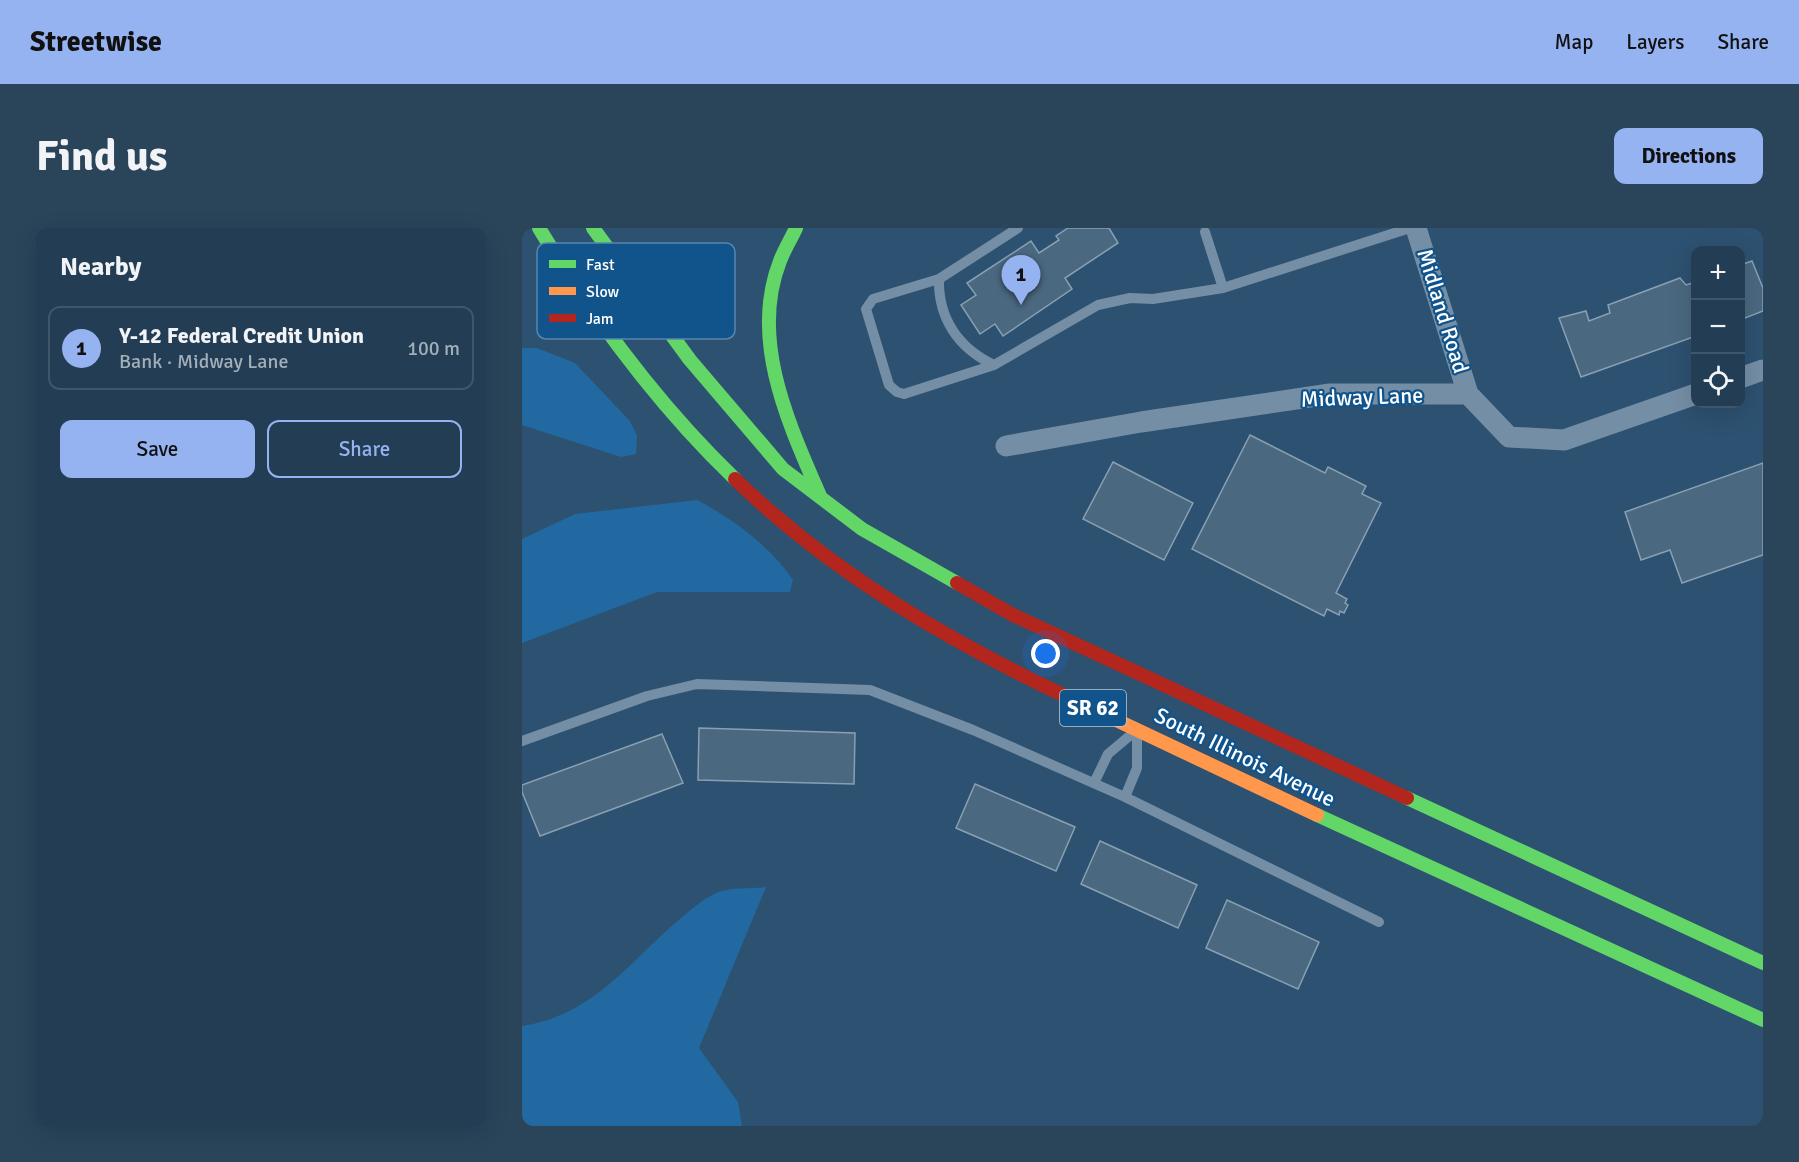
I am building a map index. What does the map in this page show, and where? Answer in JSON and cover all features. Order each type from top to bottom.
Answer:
[{"type":"highway","name":"South Illinois Avenue","points":[[593,228],[606,243]]},
{"type":"highway","points":[[796,228],[785,245],[768,304],[773,369],[792,430],[822,500]]},
{"type":"highway","name":"South Illinois Avenue","points":[[609,339],[645,384],[730,477],[805,542],[926,624],[1018,673],[1139,724],[1327,821],[1763,1020]]},
{"type":"highway","name":"South Illinois Avenue","points":[[675,339],[690,360],[783,469],[862,529],[1012,615],[1155,688],[1763,963]]},
{"type":"street","name":"Midland Road","points":[[1416,228],[1468,394]]},
{"type":"street","points":[[1745,376],[1763,370]]},
{"type":"street","name":"Midway Lane","points":[[1006,446],[1141,422],[1330,394],[1468,394]]},
{"type":"street","points":[[1468,394],[1509,437],[1564,440],[1691,395]]},
{"type":"lane","points":[[1018,228],[939,279],[873,299],[868,304],[866,309],[889,385],[897,392],[904,394],[994,365],[1098,305],[1130,298],[1153,300],[1223,288],[1410,228]]},
{"type":"lane","points":[[1205,232],[1223,288]]},
{"type":"lane","points":[[939,279],[938,299],[948,325],[961,342],[980,358],[994,365]]},
{"type":"lane","points":[[522,741],[647,696],[697,684],[870,690],[973,730],[1125,797],[1379,922]]},
{"type":"lane","points":[[1094,783],[1108,754],[1139,724]]},
{"type":"lane","points":[[1125,797],[1137,768],[1139,724]]},
{"type":"shaded area","points":[[522,348],[537,348],[575,363],[630,421],[637,436],[636,454],[621,457],[522,425]]},
{"type":"shaded area","points":[[697,500],[750,534],[762,545],[793,580],[790,592],[657,592],[522,643],[522,539],[575,514]]},
{"type":"shaded area","points":[[766,887],[699,1048],[738,1102],[742,1126],[522,1126],[522,1026],[547,1020],[588,1000],[623,972],[675,923],[710,896],[727,890]]},
{"type":"building","points":[[1068,228],[1109,228],[1118,243],[1065,278],[1072,289],[1003,336],[995,324],[980,334],[961,305],[976,295],[967,283],[1031,241],[1039,253],[1059,240],[1056,236]]},
{"type":"building","points":[[1752,261],[1763,288],[1763,311],[1745,318],[1745,300],[1745,263]]},
{"type":"building","points":[[1680,278],[1686,285],[1691,284],[1691,338],[1581,377],[1559,318],[1586,311],[1589,321],[1610,313],[1608,305]]},
{"type":"building","points":[[1250,435],[1325,473],[1328,467],[1366,486],[1362,494],[1381,503],[1336,593],[1347,599],[1345,603],[1348,605],[1344,613],[1340,611],[1339,615],[1327,609],[1324,616],[1192,549]]},
{"type":"building","points":[[1113,462],[1193,503],[1164,560],[1083,519]]},
{"type":"building","points":[[1763,463],[1763,555],[1682,583],[1670,550],[1641,560],[1625,512]]},
{"type":"building","points":[[699,728],[855,733],[854,784],[698,780]]},
{"type":"building","points":[[662,734],[683,783],[540,836],[522,792],[522,785]]},
{"type":"building","points":[[975,784],[1075,827],[1056,871],[956,828]]},
{"type":"building","points":[[1100,841],[1197,885],[1178,928],[1081,884]]},
{"type":"building","points":[[1227,900],[1319,942],[1298,989],[1206,948]]},
{"type":"traffic: fast","points":[[539,228],[548,243]]},
{"type":"traffic: fast","points":[[593,228],[604,243]]},
{"type":"traffic: fast","points":[[796,228],[783,253],[772,291],[769,321],[771,351],[786,411],[820,496]]},
{"type":"traffic: fast","points":[[613,339],[679,421],[735,479]]},
{"type":"traffic: fast","points":[[675,339],[783,469],[862,529],[957,583]]},
{"type":"traffic: fast","points":[[1407,798],[1763,963]]},
{"type":"traffic: fast","points":[[1317,815],[1763,1020]]},
{"type":"traffic: slow","points":[[1076,701],[1317,815]]},
{"type":"traffic: jam","points":[[735,479],[813,546],[896,604],[984,655],[1076,701]]},
{"type":"traffic: jam","points":[[957,583],[1013,615],[1407,798]]},
{"type":"place","name":"Y-12 Federal Credit Union","points":[[1021,305]]}]
